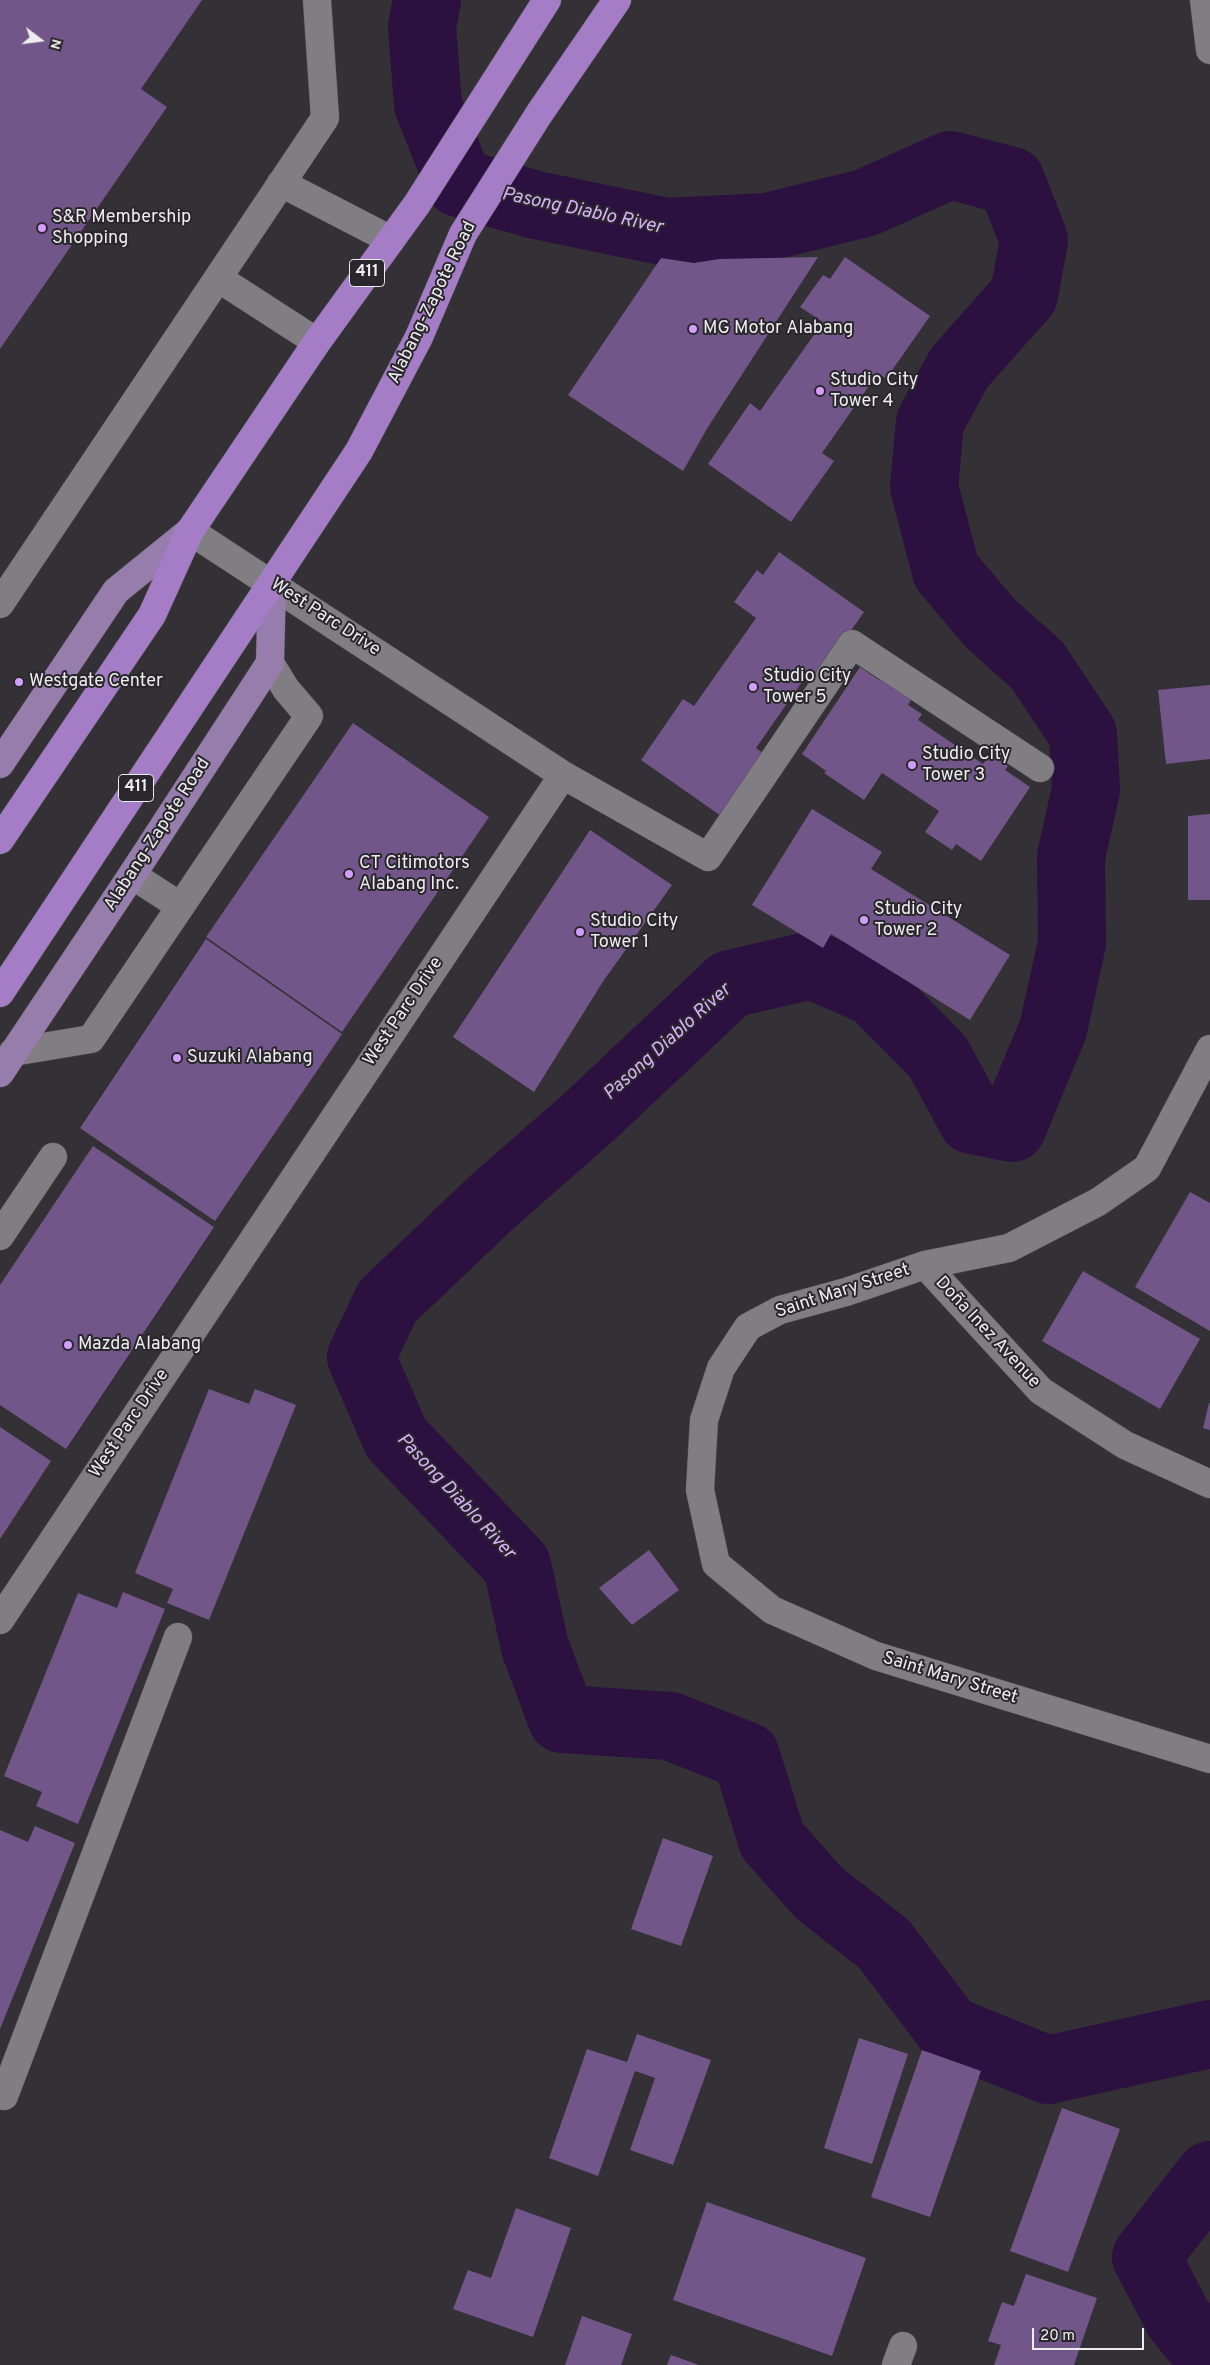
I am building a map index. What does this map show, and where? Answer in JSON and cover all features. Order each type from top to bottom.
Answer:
[{"type":"highway","name":"411","points":[[0,840],[152,615],[190,531],[317,342],[416,204],[547,0]]},
{"type":"highway","name":"Alabang-Zapote Road","points":[[0,993],[359,451],[419,336],[463,234],[539,114],[617,0]]},
{"type":"main road","name":"411","points":[[0,764],[116,591],[190,531]]},
{"type":"main road","points":[[270,662],[272,584]]},
{"type":"main road","name":"Alabang-Zapote Road","points":[[7,1062],[132,875],[270,662]]},
{"type":"street","points":[[0,604],[325,118],[318,0]]},
{"type":"street","points":[[1204,0],[1210,50]]},
{"type":"street","points":[[282,183],[391,240]]},
{"type":"street","points":[[218,278],[317,342]]},
{"type":"street","name":"West Parc Drive","points":[[0,1620],[563,775],[190,531]]},
{"type":"street","points":[[563,775],[708,858],[852,644],[1040,768]]},
{"type":"street","points":[[7,1062],[91,1039],[309,716],[286,690],[270,662]]},
{"type":"street","points":[[132,875],[180,906]]},
{"type":"street","name":"Saint Mary Street","points":[[1210,1049],[1147,1168],[1098,1202],[1009,1248],[925,1265],[846,1292],[780,1310],[748,1327],[721,1368],[704,1420],[700,1490],[716,1564],[772,1610],[876,1656],[1210,1759]]},
{"type":"street","points":[[0,1236],[53,1157]]},
{"type":"street","name":"Doña Inez Avenue","points":[[925,1265],[1040,1391],[1125,1445],[1210,1484]]},
{"type":"street","points":[[0,2094],[4,2096],[178,1637]]},
{"type":"building","name":"S&R Membership Shopping","points":[[0,0],[202,0],[141,89],[167,107],[0,349]]},
{"type":"building","name":"MG Motor Alabang","points":[[818,257],[708,427],[683,471],[568,395],[661,258],[694,263],[719,259]]},
{"type":"building","name":"Studio City Tower 4","points":[[845,257],[930,316],[886,379],[878,373],[822,453],[834,461],[791,522],[708,464],[750,403],[760,411],[823,322],[800,307],[823,275],[830,279]]},
{"type":"building","name":"Studio City Tower 5","points":[[779,552],[864,612],[820,675],[811,669],[756,748],[767,756],[724,818],[641,760],[683,699],[694,706],[756,618],[734,602],[757,570],[763,575]]},
{"type":"building","name":"Studio City Tower 3","points":[[860,667],[879,680],[884,674],[914,694],[908,705],[922,714],[918,720],[983,764],[991,754],[1008,766],[1005,770],[1030,787],[981,861],[956,844],[952,850],[925,832],[939,811],[882,773],[864,800],[824,773],[826,771],[802,754]]},
{"type":"building","points":[[1210,685],[1210,759],[1166,764],[1158,690]]},
{"type":"building","name":"CT Citimotors Alabang Inc.","points":[[353,723],[489,817],[342,1032],[206,937]]},
{"type":"building","name":"Studio City Tower 2","points":[[812,809],[882,852],[871,869],[1010,955],[970,1020],[831,934],[823,948],[752,905]]},
{"type":"building","points":[[1210,814],[1210,900],[1188,900],[1188,816]]},
{"type":"building","name":"Studio City Tower 1","points":[[590,830],[672,885],[604,980],[534,1092],[453,1037]]},
{"type":"building","points":[[206,939],[342,1034],[215,1221],[80,1128]]},
{"type":"building","name":"Mazda Alabang","points":[[93,1146],[214,1227],[66,1449],[0,1405],[0,1285]]},
{"type":"building","points":[[1190,1192],[1210,1203],[1210,1331],[1135,1287]]},
{"type":"building","points":[[1083,1271],[1200,1339],[1160,1409],[1042,1341]]},
{"type":"building","points":[[209,1389],[249,1404],[255,1389],[296,1405],[209,1620],[167,1603],[173,1589],[135,1573]]},
{"type":"building","points":[[1210,1403],[1210,1430],[1203,1428]]},
{"type":"building","points":[[0,1427],[51,1461],[0,1539]]},
{"type":"building","points":[[649,1550],[679,1590],[632,1625],[599,1588]]},
{"type":"building","points":[[123,1592],[165,1609],[78,1824],[36,1806],[42,1792],[4,1776],[78,1593],[117,1608]]},
{"type":"building","points":[[35,1826],[75,1843],[0,2029],[0,1830],[28,1842]]},
{"type":"building","points":[[663,1838],[713,1856],[681,1946],[631,1929]]},
{"type":"building","points":[[637,2034],[711,2060],[673,2165],[630,2150],[655,2078],[635,2071],[598,2176],[549,2158],[587,2049],[627,2062]]},
{"type":"building","points":[[859,2038],[908,2054],[872,2164],[824,2148]]},
{"type":"building","points":[[922,2050],[981,2071],[930,2217],[871,2197]]},
{"type":"building","points":[[1062,2108],[1120,2129],[1068,2272],[1010,2251]]},
{"type":"building","points":[[707,2202],[866,2258],[832,2356],[673,2300]]},
{"type":"building","points":[[516,2208],[571,2228],[533,2337],[453,2309],[468,2270],[491,2278]]},
{"type":"building","points":[[1026,2274],[1097,2298],[1074,2365],[994,2365],[1001,2345],[988,2341],[1002,2302],[1014,2306]]},
{"type":"building","points":[[582,2316],[632,2334],[621,2365],[565,2365]]},
{"type":"building","points":[[671,2355],[699,2365],[667,2365]]},
{"type":"waterway","name":"Pasong Diablo River","points":[[427,0],[422,27],[428,105],[459,183],[536,205],[667,232],[767,227],[865,203],[950,165],[1011,181],[1034,240],[1024,295],[959,368],[930,422],[924,487],[946,571],[991,624],[1037,665],[1083,734],[1086,790],[1071,857],[1072,943],[1053,1029],[1012,1128],[972,1120],[938,1057],[874,992],[812,965],[730,984],[590,1116],[492,1202],[387,1302],[361,1357],[396,1438],[517,1565],[535,1647],[562,1719],[670,1726],[746,1756],[772,1840],[819,1893],[884,1944],[949,2030],[1048,2070],[1210,2034]]},
{"type":"waterway","name":"Pasong Diablo River","points":[[1210,2175],[1146,2257],[1178,2318],[1210,2358]]},
{"type":"place","name":"S&R Membership Shopping","points":[[42,228]]},
{"type":"place","name":"MG Motor Alabang","points":[[693,329]]},
{"type":"place","name":"Studio City Tower 4","points":[[820,391]]},
{"type":"place","name":"Westgate Center","points":[[19,682]]},
{"type":"place","name":"Studio City Tower 5","points":[[753,687]]},
{"type":"place","name":"Studio City Tower 3","points":[[912,765]]},
{"type":"place","name":"CT Citimotors Alabang Inc.","points":[[349,874]]},
{"type":"place","name":"Studio City Tower 2","points":[[864,920]]},
{"type":"place","name":"Studio City Tower 1","points":[[580,932]]},
{"type":"place","name":"Suzuki Alabang","points":[[177,1058]]},
{"type":"place","name":"Mazda Alabang","points":[[68,1345]]}]
